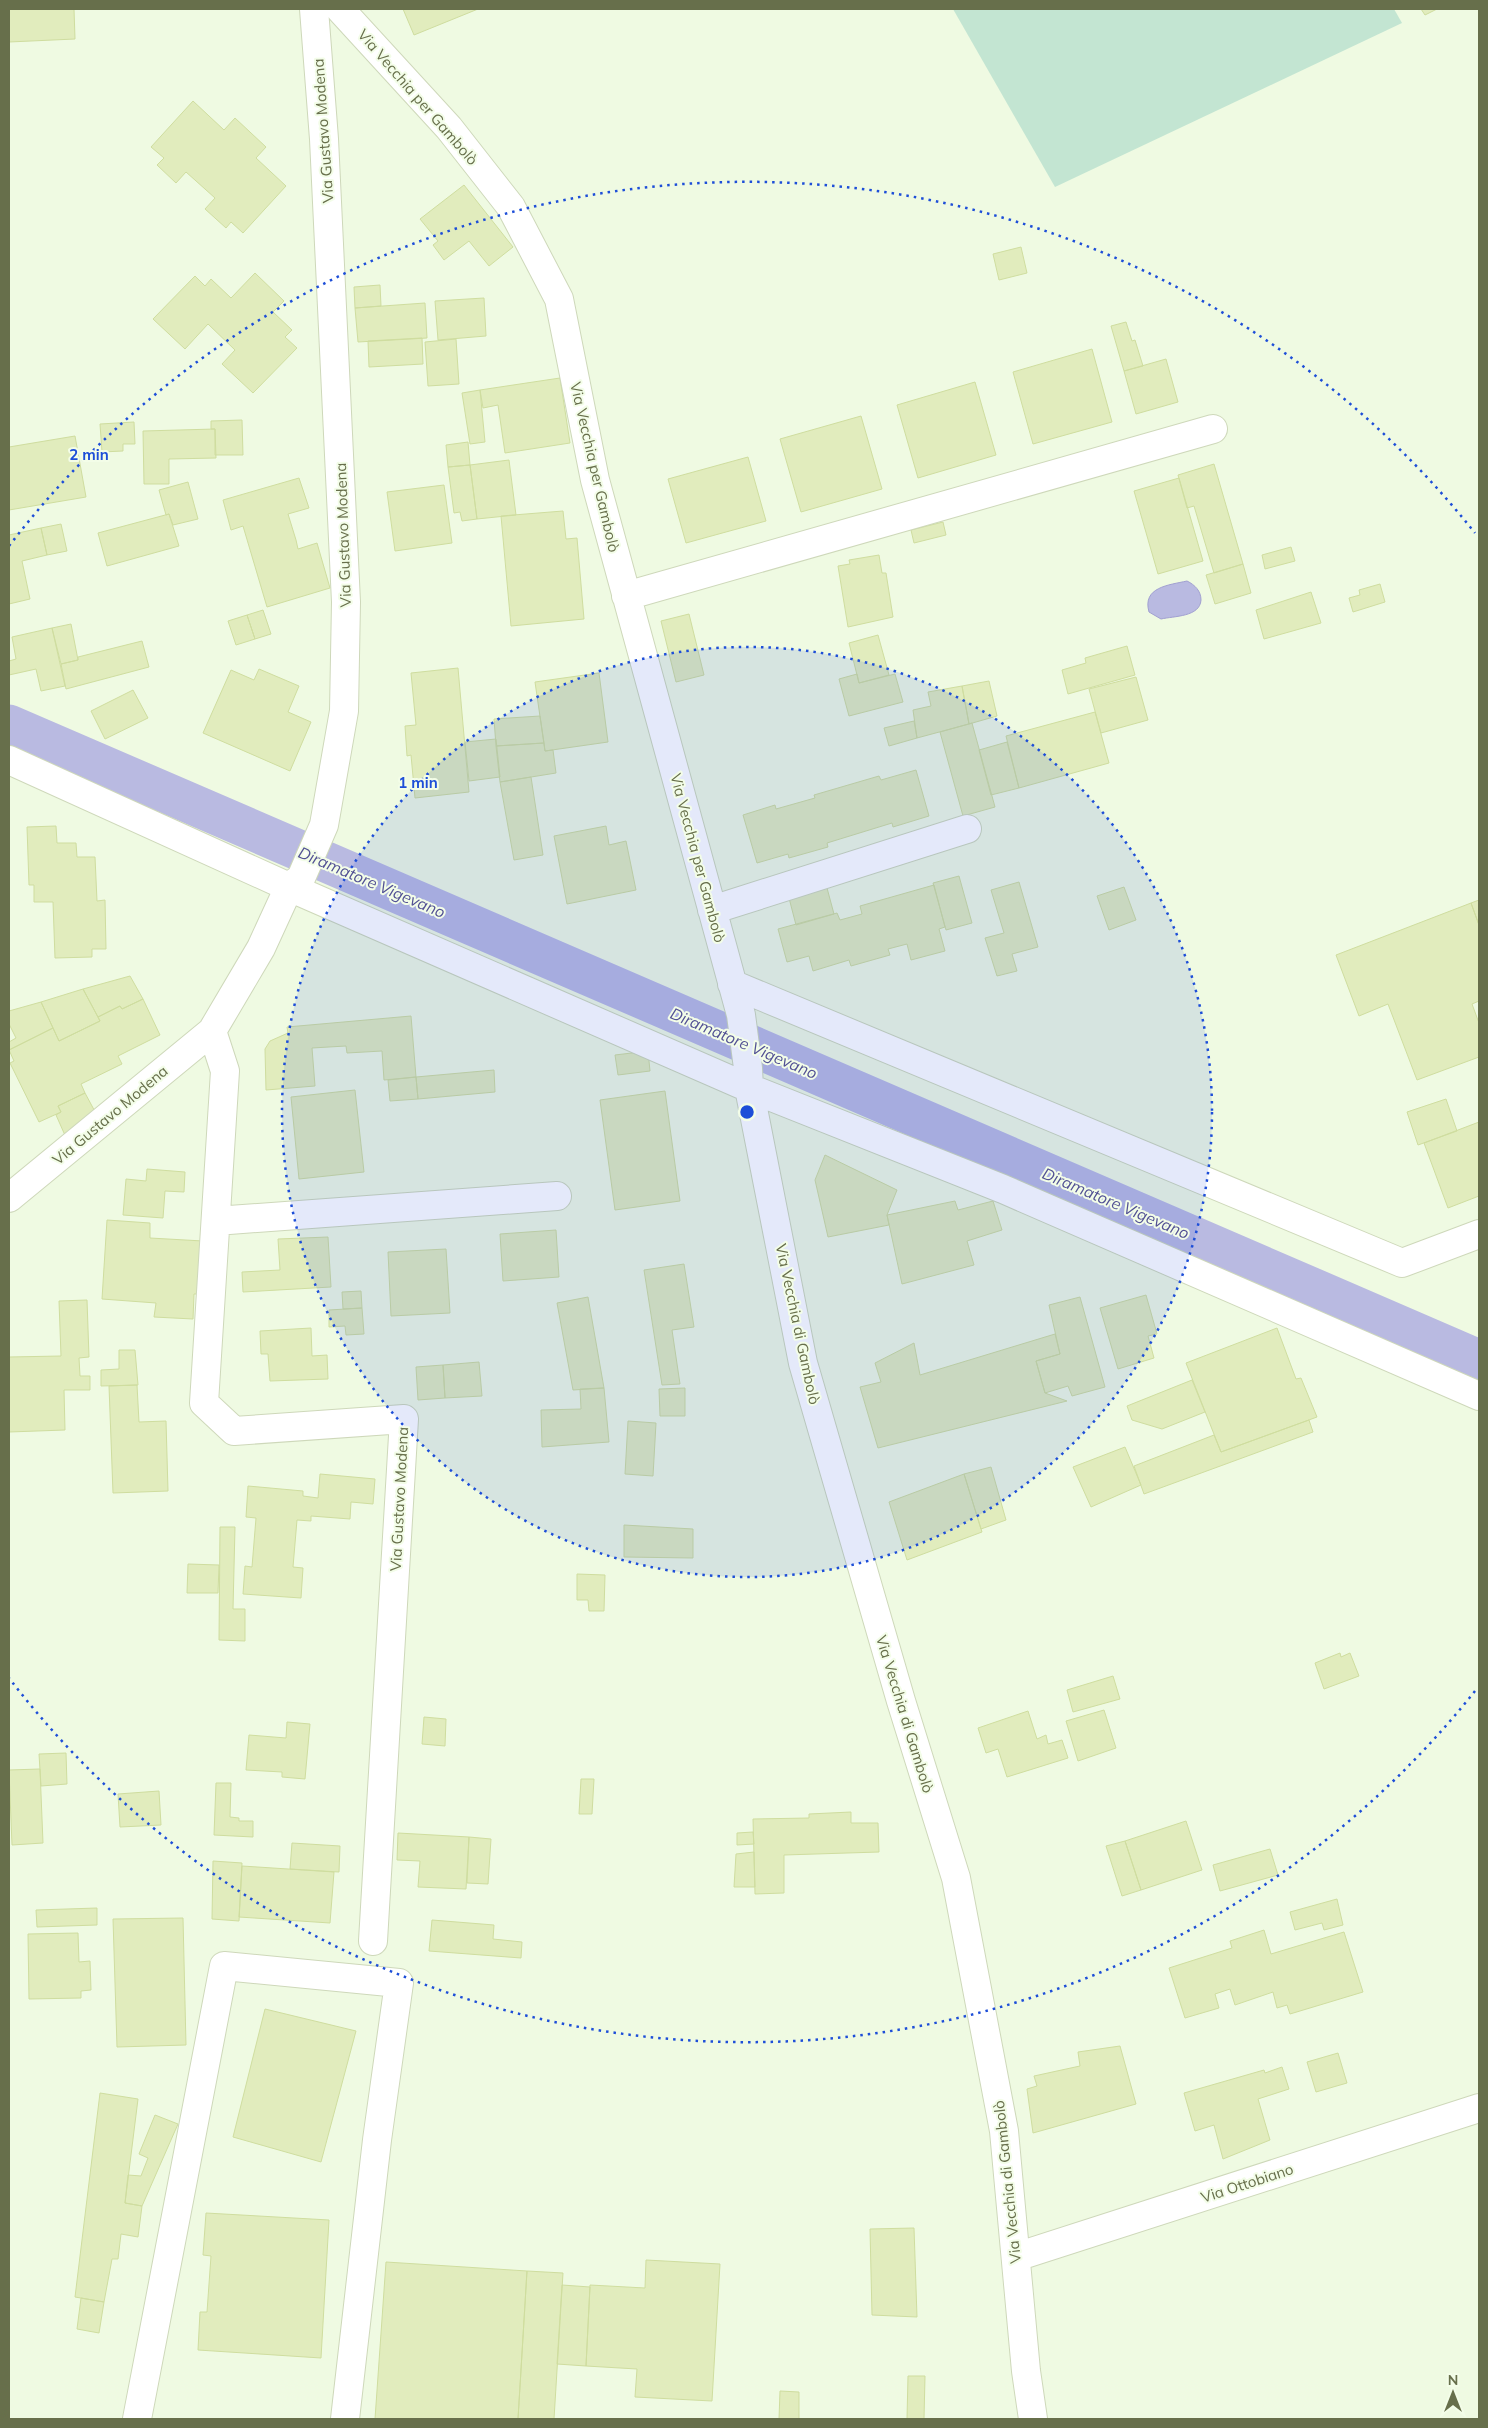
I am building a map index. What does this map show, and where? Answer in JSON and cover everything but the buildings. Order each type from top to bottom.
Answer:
[{"type":"street","name":"Via Gustavo Modena","points":[[9,1198],[212,1031],[261,948],[324,825],[344,711],[346,602],[324,139],[314,9]]},
{"type":"street","name":"Via Vecchia per Gambolò","points":[[340,9],[449,128],[511,206],[559,299],[595,480],[741,1015]]},
{"type":"street","points":[[626,596],[1213,429]]},
{"type":"street","points":[[9,760],[749,1078],[1479,1396]]},
{"type":"street","points":[[712,910],[967,828]]},
{"type":"street","points":[[732,984],[1402,1263],[1479,1234]]},
{"type":"street","name":"Via Vecchia di Gambolò","points":[[741,1015],[749,1078],[803,1363],[901,1701],[956,1878],[1004,2131],[1026,2371],[1033,2419]]},
{"type":"street","name":"Via Gustavo Modena","points":[[212,1031],[225,1071],[204,1403],[234,1431],[404,1419],[373,1941]]},
{"type":"street","points":[[216,1221],[557,1196]]},
{"type":"street","points":[[137,2419],[224,1966],[399,1983],[377,2140],[345,2419]]},
{"type":"street","name":"Via Ottobiano","points":[[1016,2257],[1479,2108]]},
{"type":"green space","points":[[953,9],[1394,9],[1402,23],[1055,187]]},
{"type":"water","points":[[1187,581],[1195,586],[1200,594],[1200,606],[1196,610],[1186,615],[1161,619],[1149,612],[1149,597],[1153,592],[1165,586]]},
{"type":"waterway","name":"Diramatore Vigevano","points":[[9,725],[1479,1360]]}]
